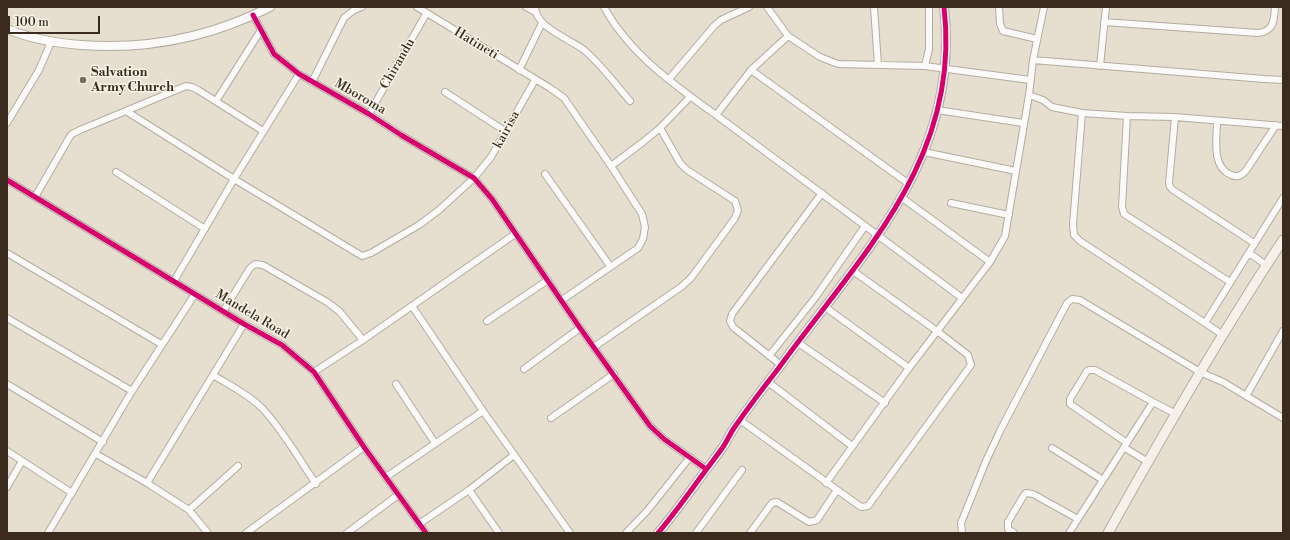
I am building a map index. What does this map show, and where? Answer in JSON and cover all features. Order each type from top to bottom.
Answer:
[{"type":"main road","points":[[1108,533],[1200,372],[1283,240]]},
{"type":"street","points":[[7,29],[51,42],[95,46],[146,45],[192,37],[223,28],[270,7]]},
{"type":"street","points":[[312,82],[344,18],[354,10],[362,7]]},
{"type":"street","name":"Hatineti","points":[[417,7],[426,14],[564,98],[642,214],[645,227],[643,239],[638,248],[562,300]]},
{"type":"street","points":[[526,7],[535,10],[542,23],[584,50],[630,101]]},
{"type":"street","points":[[604,7],[612,22],[624,38],[657,70],[690,97],[822,193],[962,298]]},
{"type":"street","points":[[669,79],[714,26],[721,20],[749,7]]},
{"type":"street","points":[[767,7],[788,36],[820,57],[829,61],[847,65],[925,66],[1030,80]]},
{"type":"street","points":[[874,7],[878,65]]},
{"type":"street","points":[[925,66],[929,49],[929,7]]},
{"type":"street","points":[[658,533],[797,342],[879,236],[909,184],[924,152],[937,110],[945,68],[946,44],[944,7]]},
{"type":"street","points":[[998,7],[1000,24],[1003,31],[1037,39]]},
{"type":"street","points":[[826,482],[909,368],[990,262],[1005,236],[1023,123],[1029,95],[1033,60],[1044,7]]},
{"type":"street","points":[[1100,66],[1106,7]]},
{"type":"street","points":[[1104,22],[1251,33],[1265,32],[1273,23],[1275,7]]},
{"type":"street","name":"Chirandu","points":[[369,114],[426,14]]},
{"type":"street","name":"Mboroma","points":[[253,15],[274,54],[299,74],[369,114],[400,135],[474,178],[492,199],[580,328],[656,433],[706,469]]},
{"type":"street","points":[[518,70],[542,23]]},
{"type":"street","points":[[216,101],[261,30]]},
{"type":"street","points":[[716,115],[751,70],[788,36]]},
{"type":"street","points":[[7,123],[39,70],[51,42]]},
{"type":"street","points":[[1033,60],[1283,80]]},
{"type":"street","points":[[751,70],[909,184]]},
{"type":"street","points":[[174,281],[234,179],[299,74]]},
{"type":"street","name":"kairisa","points":[[234,179],[362,256],[371,253],[419,225],[439,210],[474,178],[492,157],[535,80]]},
{"type":"street","points":[[35,197],[72,134],[186,86],[192,86],[263,131]]},
{"type":"street","points":[[445,92],[506,131]]},
{"type":"street","points":[[1029,95],[1043,100],[1052,107],[1082,113],[1174,117],[1283,126]]},
{"type":"street","points":[[611,166],[660,128],[690,97]]},
{"type":"street","points":[[7,109],[13,113]]},
{"type":"street","points":[[937,110],[1023,123]]},
{"type":"street","points":[[126,111],[234,179]]},
{"type":"street","points":[[1082,113],[1073,224],[1074,235],[1080,241],[1223,335]]},
{"type":"street","points":[[1127,116],[1122,207],[1124,214],[1230,282]]},
{"type":"street","points":[[1174,117],[1169,183],[1170,187],[1254,243]]},
{"type":"street","points":[[1217,121],[1217,155],[1219,163],[1229,174],[1234,176],[1243,174],[1276,125]]},
{"type":"street","points":[[594,347],[681,288],[691,278],[735,218],[738,210],[735,201],[687,170],[680,163],[660,128]]},
{"type":"street","points":[[924,152],[1016,171]]},
{"type":"street","points":[[116,172],[205,229]]},
{"type":"street","points":[[545,174],[610,266]]},
{"type":"street","name":"Mandela Road","points":[[7,180],[224,310],[244,324],[282,345],[314,372],[364,447],[426,533]]},
{"type":"street","points":[[780,365],[733,327],[730,321],[732,314],[822,193]]},
{"type":"street","points":[[901,197],[990,262]]},
{"type":"street","points":[[1205,323],[1283,198]]},
{"type":"street","points":[[951,203],[1009,216]]},
{"type":"street","points":[[769,356],[815,298],[865,226]]},
{"type":"street","points":[[314,372],[363,340],[515,234]]},
{"type":"street","points":[[7,253],[161,344]]},
{"type":"street","points":[[1249,253],[1266,265]]},
{"type":"street","points":[[224,310],[250,268],[253,265],[263,265],[328,302],[339,311],[363,340]]},
{"type":"street","points":[[740,420],[861,507],[868,506],[970,365],[968,355],[853,271]]},
{"type":"street","points":[[487,321],[548,280]]},
{"type":"street","points":[[48,533],[132,391],[161,344],[195,294]]},
{"type":"street","points":[[962,533],[961,523],[992,448],[1035,361],[1066,303],[1072,299],[1080,300],[1200,372],[1223,382],[1283,418]]},
{"type":"street","points":[[412,306],[483,411],[570,533]]},
{"type":"street","points":[[825,307],[909,368]]},
{"type":"street","points":[[7,318],[132,391]]},
{"type":"street","points":[[147,483],[244,324]]},
{"type":"street","points":[[524,369],[580,328]]},
{"type":"street","points":[[1246,396],[1283,331]]},
{"type":"street","points":[[797,342],[885,403]]},
{"type":"street","points":[[1148,462],[1070,404],[1070,399],[1087,371],[1095,370],[1176,414]]},
{"type":"street","points":[[551,418],[614,374]]},
{"type":"street","points":[[213,375],[251,399],[261,408],[273,422],[316,484]]},
{"type":"street","points":[[768,382],[852,446]]},
{"type":"street","points":[[7,384],[103,442]]},
{"type":"street","points":[[396,384],[435,443]]},
{"type":"street","points":[[1069,533],[1153,402]]},
{"type":"street","points":[[386,477],[483,411]]},
{"type":"street","points":[[246,533],[316,484],[364,447]]},
{"type":"street","points":[[1052,448],[1103,480]]},
{"type":"street","points":[[7,451],[72,493]]},
{"type":"street","points":[[96,454],[147,483],[189,510],[208,533]]},
{"type":"street","points":[[419,524],[469,490],[514,454]]},
{"type":"street","points":[[626,533],[648,512],[690,457]]},
{"type":"street","points":[[7,487],[22,460]]},
{"type":"street","points":[[189,510],[238,466]]},
{"type":"street","points":[[696,533],[742,470]]},
{"type":"street","points":[[469,490],[499,533]]},
{"type":"street","points":[[750,533],[772,502],[777,502],[809,522],[817,520],[837,490]]},
{"type":"street","points":[[1014,533],[1008,529],[1008,522],[1026,493],[1033,494],[1078,519]]},
{"type":"street","points":[[348,533],[398,495]]},
{"type":"cycle path","points":[[658,533],[719,452],[750,406],[841,287],[871,245],[898,203],[921,159],[937,112],[945,62],[944,7]]},
{"type":"cycle path","points":[[253,15],[274,54],[299,74],[369,114],[401,135],[474,178],[492,199],[580,328],[650,426],[664,439],[706,469]]},
{"type":"cycle path","points":[[7,180],[244,324],[282,345],[314,372],[364,447],[426,533]]},
{"type":"place","name":"Salvation Army Church","points":[[83,80]]}]
